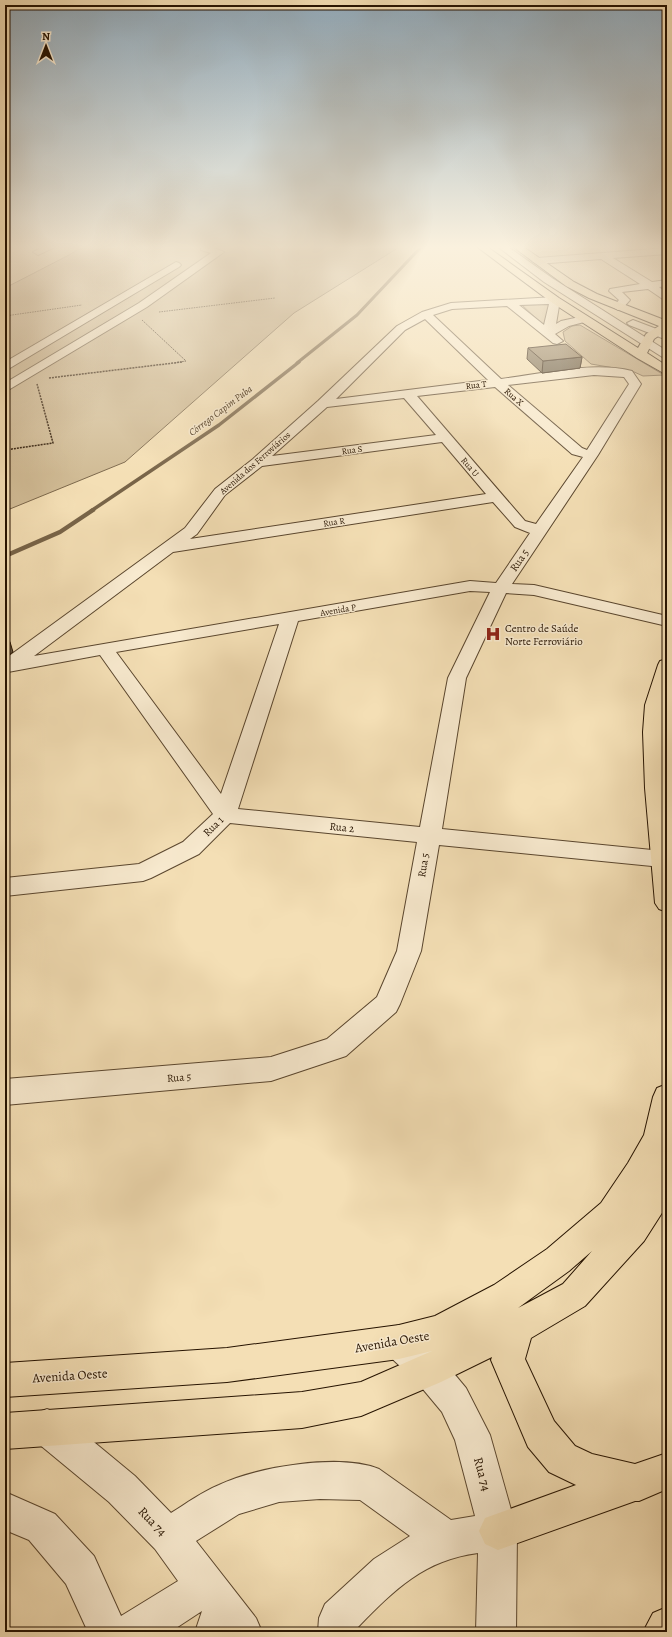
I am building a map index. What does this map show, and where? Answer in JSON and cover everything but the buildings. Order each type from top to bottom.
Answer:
[{"type":"main road","points":[[589,322],[667,371]]},
{"type":"main road","points":[[641,355],[645,343],[654,331],[667,325]]},
{"type":"main road","points":[[667,665],[655,706],[653,732],[656,788],[667,903]]},
{"type":"main road","name":"Avenida Oeste","points":[[5,1380],[227,1365],[399,1342],[440,1332],[506,1297],[558,1260],[612,1214],[639,1174],[658,1138],[667,1097]]},
{"type":"main road","points":[[5,1431],[302,1410],[361,1399],[429,1370],[517,1327],[574,1295],[633,1230],[657,1193],[667,1171]]},
{"type":"main road","points":[[517,1327],[508,1360],[541,1434],[562,1459],[589,1472],[653,1477]]},
{"type":"main road","points":[[498,1531],[653,1477]]},
{"type":"main road","points":[[663,1632],[667,1627]]},
{"type":"street","points":[[5,367],[81,322]]},
{"type":"street","points":[[5,388],[114,322]]},
{"type":"street","name":"Avenida dos Ferroviários","points":[[6,666],[191,531],[220,492],[258,462],[323,404],[401,328],[411,322]]},
{"type":"street","name":"Rua X","points":[[435,322],[497,382],[577,451],[591,455]]},
{"type":"street","points":[[534,322],[565,348]]},
{"type":"street","points":[[548,334],[550,322]]},
{"type":"street","points":[[548,334],[568,322]]},
{"type":"street","points":[[614,322],[667,356]]},
{"type":"street","points":[[632,322],[667,336]]},
{"type":"street","points":[[582,362],[594,371]]},
{"type":"street","name":"Rua T","points":[[323,404],[594,371],[612,371],[628,374]]},
{"type":"street","name":"Rua 5","points":[[5,1092],[271,1069],[336,1048],[387,1004],[409,951],[428,836],[457,678],[501,587],[591,455],[635,384],[628,374]]},
{"type":"street","name":"Rua U","points":[[407,393],[520,524],[539,531]]},
{"type":"street","name":"Rua S","points":[[258,462],[445,438]]},
{"type":"street","name":"Rua R","points":[[171,547],[496,497]]},
{"type":"street","name":"Avenida P","points":[[6,666],[470,586],[534,590],[667,621]]},
{"type":"street","name":"Rua 1","points":[[5,887],[143,872],[191,848],[225,816],[290,618]]},
{"type":"street","points":[[105,650],[225,816]]},
{"type":"street","name":"Rua 2","points":[[225,816],[662,859]]},
{"type":"street","name":"Rua 74","points":[[399,1342],[429,1370],[454,1400],[472,1435],[498,1531],[496,1632]]},
{"type":"street","name":"Rua 74","points":[[47,1427],[122,1489],[168,1536],[221,1615]]},
{"type":"street","points":[[168,1536],[231,1498],[279,1484],[320,1481],[366,1482],[447,1540]]},
{"type":"street","points":[[5,1511],[42,1527],[80,1570],[108,1632]]},
{"type":"street","points":[[338,1632],[339,1618],[376,1580],[413,1555],[447,1540],[498,1531]]},
{"type":"street","points":[[131,1632],[168,1611],[221,1615]]},
{"type":"path","points":[[44,379],[186,361],[144,322]]},
{"type":"path","points":[[5,450],[53,443],[36,380]]},
{"type":"shaded area","points":[[5,322],[283,322],[125,462],[5,511]]},
{"type":"shaded area","points":[[540,322],[547,322],[546,328]]},
{"type":"shaded area","points":[[580,325],[664,375],[643,376],[632,371],[591,364],[565,341],[563,332],[572,326]]},
{"type":"waterway","name":"Córrego Capim Puba","points":[[297,363],[348,322]]},
{"type":"waterway","name":"Córrego Capim Puba","points":[[91,511],[219,425],[299,362]]},
{"type":"waterway","name":"Córrego Capim Puba","points":[[5,556],[60,532],[93,510]]},
{"type":"place","name":"Centro de Saúde Norte Ferroviário","points":[[493,634]]}]
